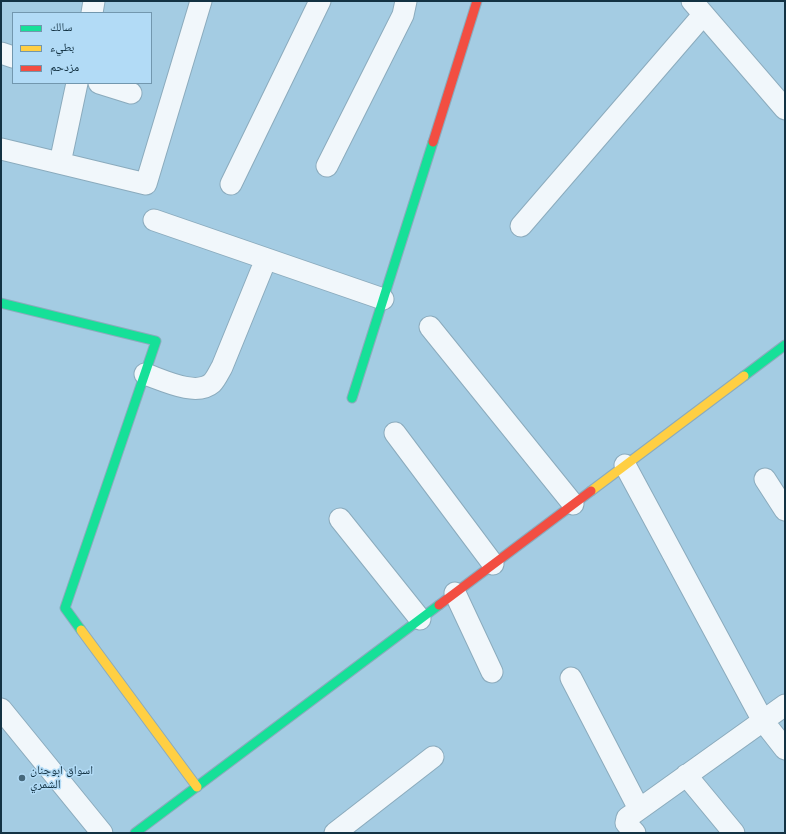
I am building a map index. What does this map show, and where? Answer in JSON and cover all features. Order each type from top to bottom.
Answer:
[{"type":"street","points":[[92,12],[94,1]]},
{"type":"street","points":[[1,149],[146,184],[201,1]]},
{"type":"street","points":[[231,184],[320,1]]},
{"type":"street","points":[[328,166],[403,15],[406,1]]},
{"type":"street","points":[[352,398],[477,1]]},
{"type":"street","points":[[521,226],[698,8],[785,109]]},
{"type":"street","points":[[1,53],[12,56]]},
{"type":"street","points":[[60,163],[77,84]]},
{"type":"street","points":[[102,84],[131,93]]},
{"type":"street","points":[[154,220],[383,299]]},
{"type":"street","points":[[145,374],[191,389],[201,389],[212,382],[222,367],[266,259]]},
{"type":"street","points":[[1,303],[156,341],[65,608],[197,786]]},
{"type":"street","points":[[430,327],[573,504]]},
{"type":"street","points":[[135,833],[785,345]]},
{"type":"street","points":[[395,433],[493,564]]},
{"type":"street","points":[[625,465],[763,721],[785,749]]},
{"type":"street","points":[[765,479],[785,510]]},
{"type":"street","points":[[340,519],[420,619]]},
{"type":"street","points":[[455,593],[492,672]]},
{"type":"street","points":[[571,678],[639,809]]},
{"type":"street","points":[[634,833],[626,823],[627,818],[785,705]]},
{"type":"street","points":[[1,709],[102,833]]},
{"type":"street","points":[[338,832],[433,757]]},
{"type":"street","points":[[686,775],[734,833]]},
{"type":"traffic: fast","points":[[352,398],[433,142]]},
{"type":"traffic: fast","points":[[1,303],[156,341],[65,608],[81,630]]},
{"type":"traffic: fast","points":[[744,376],[785,345]]},
{"type":"traffic: fast","points":[[135,833],[439,605]]},
{"type":"traffic: slow","points":[[591,491],[744,376]]},
{"type":"traffic: slow","points":[[81,630],[197,787]]},
{"type":"traffic: jam","points":[[433,142],[477,1]]},
{"type":"traffic: jam","points":[[439,605],[591,491]]},
{"type":"place","name":"اسواق ابوجنان الشمري","points":[[22,778]]}]
